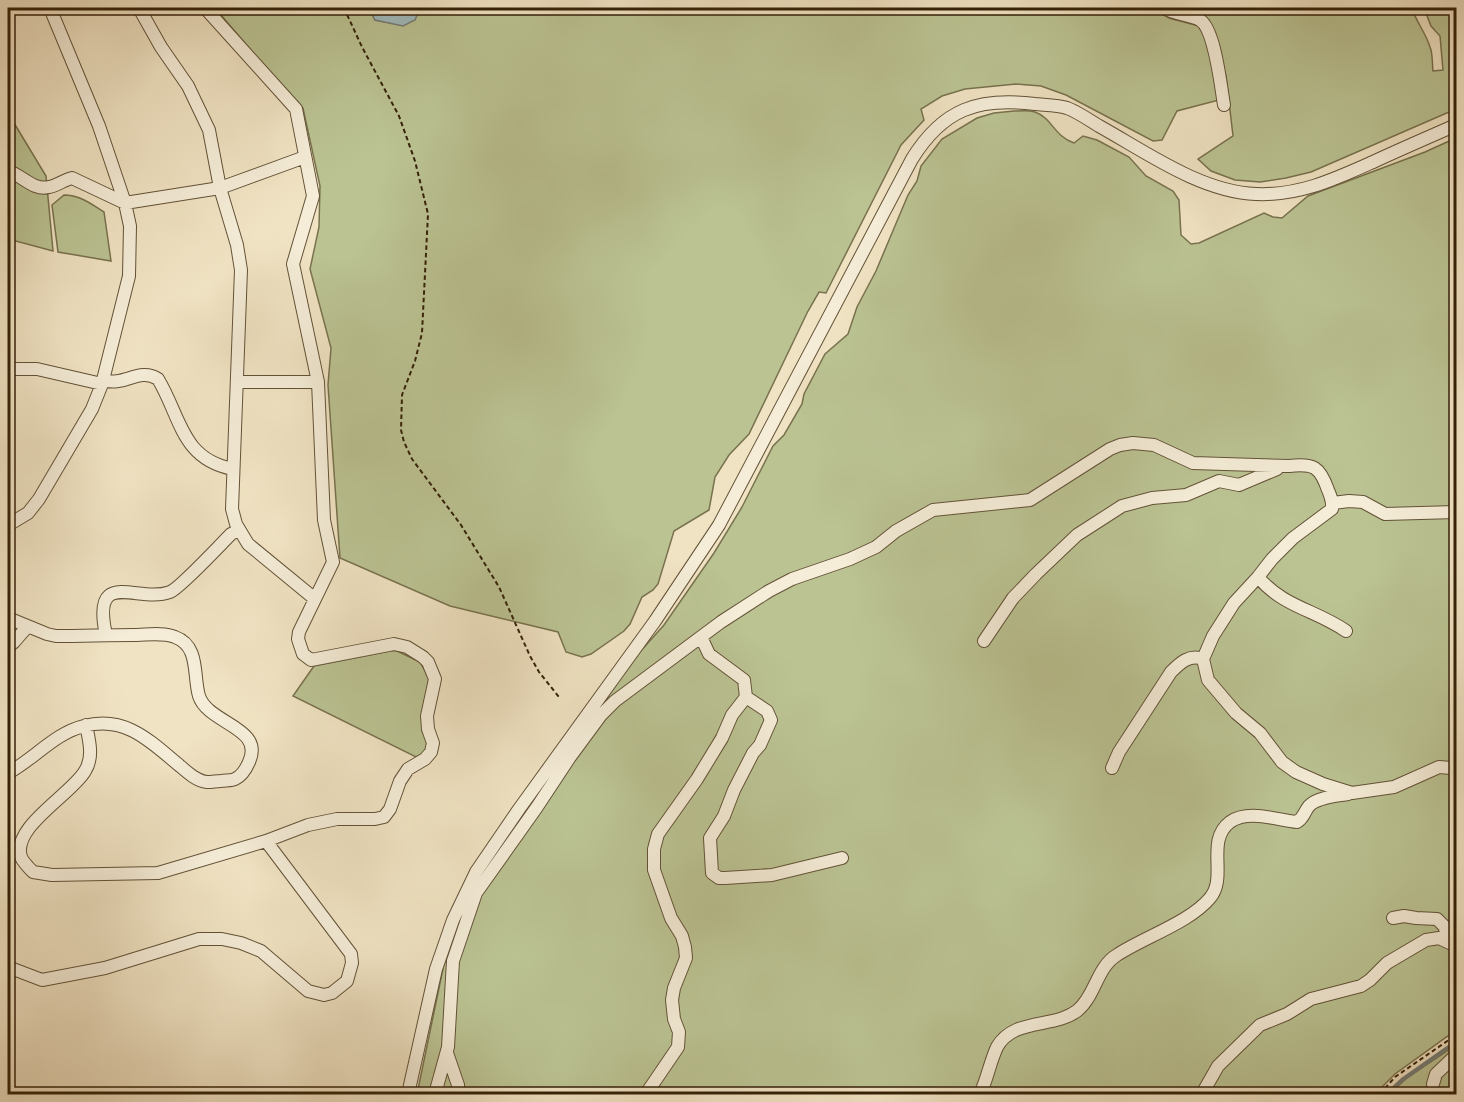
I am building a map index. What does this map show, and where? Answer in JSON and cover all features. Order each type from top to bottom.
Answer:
[{"type":"street","points":[[8,525],[28,513],[39,498],[92,409],[103,382],[129,276],[130,226],[124,203],[99,126],[50,8]]},
{"type":"street","points":[[139,8],[161,47],[199,105],[209,130],[220,188],[237,245],[241,270],[232,509],[236,524],[248,544],[315,599]]},
{"type":"street","points":[[86,725],[90,752],[85,772],[32,825],[20,842],[21,858],[33,872],[52,875],[158,873],[266,841],[308,825],[337,819],[384,817],[390,809],[400,781],[408,770],[425,759],[431,752],[433,743],[428,729],[427,716],[435,679],[428,662],[414,650],[399,644],[318,660],[308,659],[299,645],[299,632],[333,562],[324,520],[318,382],[293,264],[313,196],[296,109],[205,8]]},
{"type":"street","points":[[1164,8],[1200,20],[1207,26],[1218,65],[1224,105]]},
{"type":"street","points":[[408,1095],[436,969],[453,920],[476,872],[655,621],[718,525],[924,140],[959,112],[980,104],[1008,101],[1066,108],[1177,169],[1217,188],[1254,194],[1276,194],[1295,192],[1337,178],[1456,125]]},
{"type":"street","points":[[8,171],[42,188],[51,187],[72,178],[124,203],[220,188],[305,157]]},
{"type":"street","points":[[8,366],[15,369],[37,369],[111,383],[151,375],[158,379],[179,428],[190,445],[198,453],[222,467],[233,469]]},
{"type":"street","points":[[237,382],[318,382]]},
{"type":"street","points":[[435,1095],[447,1053],[453,961],[476,893],[570,757],[615,700],[701,637],[769,591],[792,579],[850,559],[876,547],[896,531],[933,510],[1030,500],[1110,449],[1120,445],[1133,443],[1154,446],[1193,463],[1289,466]]},
{"type":"street","points":[[984,640],[1013,598],[1036,574],[1077,535],[1122,506],[1152,498],[1186,495],[1219,481],[1239,485],[1269,471],[1289,466],[1303,464],[1313,466],[1321,473],[1333,503],[1332,509],[1293,538],[1272,559],[1234,603],[1213,636],[1203,658],[1208,680],[1218,694],[1260,733],[1282,762],[1296,772],[1323,784],[1352,793]]},
{"type":"street","points":[[1333,503],[1363,502],[1385,514],[1456,512]]},
{"type":"street","points":[[106,635],[103,608],[107,599],[114,593],[123,591],[155,594],[172,591],[231,534],[239,530]]},
{"type":"street","points":[[1258,577],[1281,599],[1297,608],[1321,616],[1346,631]]},
{"type":"street","points":[[8,618],[56,636],[155,634],[175,637],[189,647],[195,662],[199,697],[206,709],[238,728],[249,739],[252,755],[246,770],[234,780],[206,782],[190,775],[146,737],[127,728],[108,723],[86,725],[67,732],[8,773]]},
{"type":"street","points":[[8,647],[27,627]]},
{"type":"street","points":[[646,1095],[678,1047],[679,1032],[674,1019],[672,1000],[674,987],[686,958],[682,936],[671,918],[654,870],[656,841],[658,834],[697,779],[722,738],[732,715],[746,697],[744,680],[709,654],[701,637]]},
{"type":"street","points":[[1112,768],[1119,752],[1171,672],[1181,661],[1197,657],[1203,658]]},
{"type":"street","points":[[746,697],[767,711],[771,720],[760,745],[753,753],[734,790],[724,816],[710,838],[712,873],[719,878],[772,875],[842,858]]},
{"type":"street","points":[[980,1095],[997,1048],[1008,1035],[1017,1029],[1072,1014],[1084,1003],[1112,958],[1192,913],[1211,897],[1217,884],[1218,842],[1221,833],[1230,822],[1246,816],[1297,822],[1303,817],[1307,808],[1315,802],[1352,793],[1394,787],[1439,767],[1456,771]]},
{"type":"street","points":[[8,967],[42,980],[105,968],[199,939],[222,939],[261,951],[308,991],[324,995],[332,993],[347,981],[352,963],[351,954],[266,841]]},
{"type":"street","points":[[1394,918],[1404,916],[1437,919],[1444,926],[1453,944]]},
{"type":"street","points":[[1202,1095],[1218,1066],[1260,1025],[1287,1014],[1311,999],[1361,986],[1387,963],[1426,940],[1439,938],[1453,944]]},
{"type":"street","points":[[447,1053],[458,1085],[458,1095]]},
{"type":"street","points":[[1433,1084],[1436,1074],[1456,1055]]},
{"type":"path","points":[[344,8],[399,116],[416,161],[428,214],[422,333],[415,361],[402,395],[401,430],[404,442],[412,459],[461,525],[483,561],[503,595],[539,672],[559,697]]},
{"type":"path","points":[[1380,1095],[1395,1077],[1456,1035]]},
{"type":"green space","points":[[215,8],[369,8],[375,20],[403,25],[418,13],[417,8],[1155,8],[1169,18],[1199,26],[1206,36],[1219,100],[1177,111],[1162,140],[1153,141],[1066,95],[1041,86],[1016,84],[965,89],[942,96],[921,109],[924,120],[901,145],[826,293],[819,292],[808,311],[749,434],[729,455],[715,477],[709,510],[674,531],[658,584],[642,597],[630,624],[624,631],[591,654],[582,657],[566,652],[558,632],[450,606],[340,558],[328,385],[331,348],[310,269],[319,227],[320,186],[303,108]]},
{"type":"green space","points":[[1169,8],[1412,8],[1431,50],[1433,71],[1443,70],[1440,36],[1431,26],[1424,8],[1456,8],[1456,109],[1311,172],[1260,182],[1235,180],[1211,171],[1198,159],[1233,136],[1226,76],[1220,64],[1212,28]]},
{"type":"green space","points":[[1014,111],[1030,111],[1041,115],[1062,136],[1074,143],[1083,136],[1097,140],[1129,157],[1146,176],[1173,191],[1179,200],[1181,235],[1191,244],[1199,243],[1264,213],[1282,218],[1308,196],[1456,138],[1456,1030],[1395,1074],[1375,1094],[417,1094],[444,964],[457,924],[475,882],[541,786],[638,654],[664,625],[714,553],[742,507],[773,446],[784,435],[802,404],[804,394],[825,354],[848,334],[857,307],[876,271],[908,195],[917,181],[921,166],[942,139],[977,118]]},
{"type":"green space","points":[[8,113],[46,176],[53,251],[8,239]]},
{"type":"green space","points":[[64,195],[80,198],[104,212],[111,261],[58,252],[52,205]]},
{"type":"green space","points":[[395,650],[420,662],[430,679],[422,717],[422,731],[429,744],[426,752],[416,757],[293,696],[314,666]]},
{"type":"green space","points":[[1456,1045],[1456,1094],[1389,1094],[1407,1078]]},
{"type":"water","points":[[369,8],[417,8],[418,13],[415,20],[403,26],[375,20]]},
{"type":"waterway","points":[[1387,1094],[1402,1080],[1456,1042]]}]
